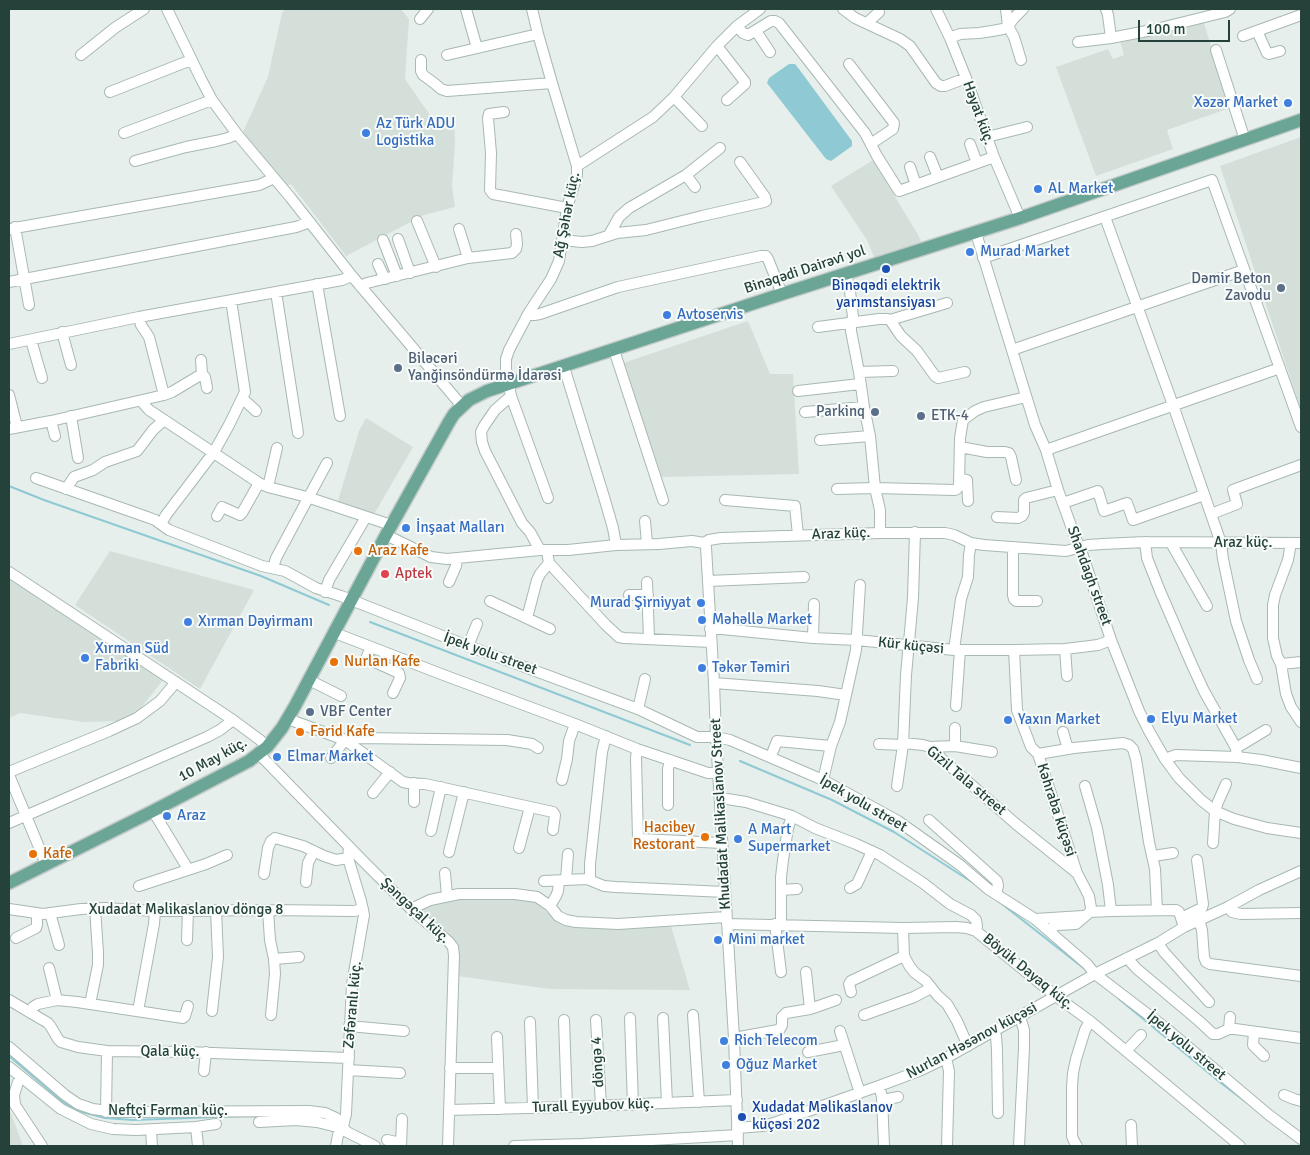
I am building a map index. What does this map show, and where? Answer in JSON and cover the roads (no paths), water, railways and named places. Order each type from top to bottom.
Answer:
[{"type":"main road","name":"Binəqədi Dairəvi yol","points":[[389,530],[448,422],[462,406],[477,395],[511,390],[564,367],[782,294],[976,233],[1301,120]]},
{"type":"main road","name":"10 May küç.","points":[[9,883],[153,811],[249,761],[263,751],[288,719],[389,530]]},
{"type":"street","points":[[82,55],[116,27],[144,9]]},
{"type":"street","points":[[167,9],[212,100],[236,134],[310,222],[360,286],[462,406]]},
{"type":"street","points":[[420,18],[428,9]]},
{"type":"street","points":[[466,9],[477,48]]},
{"type":"street","name":"Ağ Şəhər küç.","points":[[532,9],[577,166],[559,261],[528,314],[506,359],[511,390],[548,498]]},
{"type":"street","points":[[577,166],[653,117],[674,97],[717,46],[737,26],[760,9]]},
{"type":"street","points":[[843,9],[855,18],[900,39],[910,46],[936,83],[941,86],[946,86],[966,78]]},
{"type":"street","name":"Həyat küç.","points":[[936,9],[950,38],[994,157],[1020,218]]},
{"type":"street","points":[[1006,9],[1008,26],[1014,37],[1020,60]]},
{"type":"street","points":[[950,38],[960,34],[1003,29],[1023,9]]},
{"type":"street","points":[[1106,9],[1111,38]]},
{"type":"street","points":[[1078,42],[1152,30],[1225,12],[1230,9]]},
{"type":"street","points":[[867,23],[879,12]]},
{"type":"street","points":[[1243,36],[1301,15]]},
{"type":"street","points":[[737,26],[748,36],[771,21],[780,23],[865,133],[898,190],[901,191],[994,157]]},
{"type":"street","points":[[756,31],[770,52]]},
{"type":"street","points":[[1257,31],[1267,53],[1280,51]]},
{"type":"street","points":[[447,55],[538,34]]},
{"type":"street","points":[[717,46],[745,82],[727,100]]},
{"type":"street","points":[[1216,50],[1244,140]]},
{"type":"street","points":[[110,92],[191,60]]},
{"type":"street","points":[[421,60],[423,75],[441,90],[552,83]]},
{"type":"street","points":[[849,64],[894,123],[893,129],[872,145]]},
{"type":"street","points":[[674,97],[702,126]]},
{"type":"street","points":[[124,133],[212,100]]},
{"type":"street","points":[[504,112],[489,114],[488,118],[491,153],[490,190],[494,194],[568,208]]},
{"type":"street","points":[[987,137],[1027,127]]},
{"type":"street","points":[[134,161],[186,147],[222,140],[236,134]]},
{"type":"street","points":[[970,144],[977,164]]},
{"type":"street","points":[[609,235],[619,217],[629,208],[686,175],[720,148]]},
{"type":"street","points":[[930,157],[938,177]]},
{"type":"street","points":[[562,240],[592,241],[617,232],[646,230],[766,201],[740,162]]},
{"type":"street","points":[[910,167],[916,185]]},
{"type":"street","points":[[686,175],[695,187]]},
{"type":"street","points":[[29,305],[12,228],[258,185],[274,178]]},
{"type":"street","points":[[984,258],[1212,180],[1301,427]]},
{"type":"street","points":[[1105,217],[1221,543],[1236,621],[1257,678]]},
{"type":"street","points":[[417,221],[436,267]]},
{"type":"street","points":[[9,282],[296,227],[310,222]]},
{"type":"street","points":[[459,229],[468,258]]},
{"type":"street","name":"Shahdagh street","points":[[976,233],[1037,431],[1046,450],[1058,490],[1111,640],[1139,712],[1165,759],[1179,778],[1200,800],[1234,820],[1266,828],[1301,833]]},
{"type":"street","points":[[360,286],[468,258],[512,253],[516,249],[516,234]]},
{"type":"street","points":[[398,239],[410,273]]},
{"type":"street","points":[[383,240],[397,276]]},
{"type":"street","points":[[528,314],[540,314],[618,287],[761,256],[766,256],[768,259],[782,294]]},
{"type":"street","points":[[378,264],[385,279]]},
{"type":"street","points":[[1012,350],[1244,270]]},
{"type":"street","points":[[846,274],[853,317],[851,323],[870,436],[875,488],[880,510],[880,533]]},
{"type":"street","points":[[9,344],[139,317],[342,280],[352,276]]},
{"type":"street","points":[[317,284],[340,416]]},
{"type":"street","points":[[276,292],[298,433]]},
{"type":"street","points":[[161,524],[214,452],[242,398],[245,388],[230,300]]},
{"type":"street","points":[[818,326],[879,319],[890,320],[947,302]]},
{"type":"street","points":[[139,317],[141,325],[149,337],[164,395]]},
{"type":"street","points":[[890,320],[901,336],[917,351],[935,376],[938,378],[964,372]]},
{"type":"street","points":[[62,332],[71,365]]},
{"type":"street","points":[[30,340],[42,378]]},
{"type":"street","points":[[614,350],[663,500]]},
{"type":"street","points":[[201,360],[202,374],[205,377],[207,388]]},
{"type":"street","points":[[564,367],[604,497],[616,545]]},
{"type":"street","points":[[1046,450],[1280,368]]},
{"type":"street","points":[[859,372],[893,371]]},
{"type":"street","points":[[9,395],[13,428],[164,395],[202,374]]},
{"type":"street","points":[[798,391],[860,384]]},
{"type":"street","points":[[511,390],[484,426],[481,432],[482,442],[522,524],[530,532],[549,563],[615,634],[624,638],[711,642]]},
{"type":"street","points":[[837,489],[955,490],[959,486],[961,428],[963,420],[984,408],[1026,397]]},
{"type":"street","points":[[242,398],[256,411]]},
{"type":"street","name":"Araz küç.","points":[[141,401],[149,410],[263,485],[366,517],[431,557],[441,559],[647,543],[659,544],[692,541],[704,543],[721,538],[915,532],[945,533],[971,543],[984,545],[1066,550],[1103,544],[1145,542],[1296,543]]},
{"type":"street","points":[[805,412],[864,406]]},
{"type":"street","points":[[71,416],[78,458]]},
{"type":"street","points":[[66,489],[70,480],[74,477],[93,470],[105,462],[137,451],[153,430],[164,420]]},
{"type":"street","points":[[51,421],[55,436]]},
{"type":"street","points":[[820,440],[870,436]]},
{"type":"street","points":[[960,447],[987,452],[1009,453],[1016,480]]},
{"type":"street","points":[[217,516],[222,507],[240,514],[242,513],[263,485],[277,448]]},
{"type":"street","points":[[273,568],[276,558],[327,463]]},
{"type":"street","points":[[1211,514],[1238,504],[1233,490],[1301,465]]},
{"type":"street","name":"İpek yolu street","points":[[36,478],[147,517],[169,530],[262,566],[284,571],[326,592],[352,600],[468,646],[638,709],[697,737],[716,738],[741,743],[823,780],[898,821],[960,865],[996,894],[1035,919],[1096,974],[1167,1028],[1269,1115],[1301,1139]]},
{"type":"street","points":[[959,478],[967,480],[968,501]]},
{"type":"street","points":[[997,517],[1018,518],[1024,513],[1024,500],[1026,498],[1058,490]]},
{"type":"street","points":[[1063,503],[1098,491],[1104,511],[1127,503],[1133,520],[1204,495]]},
{"type":"street","points":[[725,500],[795,506],[798,535]]},
{"type":"street","points":[[326,592],[329,580],[366,517]]},
{"type":"street","points":[[645,521],[647,543]]},
{"type":"street","points":[[897,786],[903,744],[906,675],[913,598],[915,532]]},
{"type":"street","points":[[1145,542],[1147,558],[1160,591],[1204,690],[1236,752]]},
{"type":"street","name":"Khudadat Malikaslanov Street","points":[[704,543],[706,547],[721,798],[738,1146]]},
{"type":"street","points":[[956,706],[957,650],[961,599],[968,578],[971,543]]},
{"type":"street","points":[[1171,543],[1207,606]]},
{"type":"street","points":[[1296,543],[1275,595],[1273,605],[1274,638],[1286,694],[1291,707],[1301,722]]},
{"type":"street","points":[[1014,547],[1014,599],[1016,601],[1037,601]]},
{"type":"street","points":[[449,582],[457,559]]},
{"type":"street","points":[[527,618],[540,574],[549,563]]},
{"type":"street","name":"Şəngəçal küç.","points":[[9,572],[233,720],[260,740],[263,751],[348,847],[411,909],[449,942],[454,951],[448,1146]]},
{"type":"street","points":[[708,581],[804,577]]},
{"type":"street","points":[[647,582],[649,639]]},
{"type":"street","points":[[823,780],[831,746],[840,722],[856,650],[860,585]]},
{"type":"street","points":[[629,596],[648,595]]},
{"type":"street","points":[[490,601],[550,629]]},
{"type":"street","points":[[813,638],[814,604]]},
{"type":"street","points":[[468,646],[477,624]]},
{"type":"street","name":"Kür küçəsi","points":[[710,629],[957,650],[1065,649],[1086,647],[1111,640]]},
{"type":"street","points":[[335,633],[637,749],[708,773],[719,773]]},
{"type":"street","points":[[371,647],[367,656],[368,659],[400,674],[393,693]]},
{"type":"street","points":[[1065,649],[1067,676]]},
{"type":"street","name":"Kəhraba küçəsi","points":[[1014,650],[1016,710],[1031,747],[1038,754],[1077,873],[1089,896],[1091,908],[1087,914]]},
{"type":"street","points":[[1281,664],[1301,662]]},
{"type":"street","points":[[638,709],[645,679]]},
{"type":"street","points":[[309,680],[340,696]]},
{"type":"street","points":[[46,864],[9,774],[136,718],[160,701],[176,682]]},
{"type":"street","points":[[714,683],[846,695]]},
{"type":"street","points":[[288,719],[345,740],[404,782],[441,787],[553,812],[555,815],[553,830]]},
{"type":"street","points":[[9,823],[207,737],[233,720]]},
{"type":"street","points":[[562,780],[574,724]]},
{"type":"street","points":[[955,728],[955,746]]},
{"type":"street","points":[[1236,752],[1266,730]]},
{"type":"street","points":[[1064,732],[1068,749]]},
{"type":"street","points":[[590,880],[602,752],[606,736]]},
{"type":"street","points":[[331,758],[345,740],[360,738],[500,739],[532,744],[538,748]]},
{"type":"street","points":[[771,756],[777,741],[831,746]]},
{"type":"street","points":[[1038,754],[1123,743],[1133,749],[1153,856],[1157,910]]},
{"type":"street","name":"Gizil Tala street","points":[[879,744],[923,744],[930,747],[1016,824],[1077,873]]},
{"type":"street","points":[[930,747],[955,746],[992,752]]},
{"type":"street","points":[[637,749],[638,838],[722,843]]},
{"type":"street","points":[[1165,759],[1176,755],[1236,752],[1261,760],[1301,768]]},
{"type":"street","points":[[668,805],[668,769],[670,760]]},
{"type":"street","points":[[373,794],[390,772]]},
{"type":"street","points":[[414,783],[414,802]]},
{"type":"street","points":[[1213,843],[1216,811],[1226,784]]},
{"type":"street","points":[[1085,786],[1097,828],[1112,911]]},
{"type":"street","points":[[431,831],[441,787]]},
{"type":"street","points":[[449,852],[464,792]]},
{"type":"street","name":"Böyük Dayaq küç.","points":[[721,798],[746,802],[792,816],[815,828],[872,851],[889,860],[950,904],[971,914],[976,920],[976,931],[1057,997],[1090,1021],[1240,1146]]},
{"type":"street","points":[[519,848],[530,807]]},
{"type":"street","points":[[153,811],[188,869]]},
{"type":"street","points":[[781,972],[778,924],[783,860],[788,828],[792,816]]},
{"type":"street","points":[[929,820],[998,881],[996,894]]},
{"type":"street","points":[[264,874],[268,848],[271,841],[275,838],[304,846],[336,860],[348,858]]},
{"type":"street","name":"Zəfəranlı küç.","points":[[336,1146],[345,1119],[347,1104],[352,977],[364,921],[363,909],[348,858],[348,847]]},
{"type":"street","points":[[306,882],[308,863],[314,851]]},
{"type":"street","points":[[850,888],[857,884],[872,851]]},
{"type":"street","points":[[1153,856],[1173,853]]},
{"type":"street","points":[[550,906],[562,881],[568,854]]},
{"type":"street","points":[[139,886],[206,864],[227,855]]},
{"type":"street","points":[[1035,919],[1112,911],[1176,910],[1182,923],[1202,908],[1203,904],[1197,860]]},
{"type":"street","name":"Nurlan Həsənov küçəsi","points":[[514,1146],[680,1142],[738,1132],[770,1124],[906,1077],[946,1058],[1096,974],[1158,943],[1182,923],[1199,920],[1301,871]]},
{"type":"street","points":[[445,874],[447,896]]},
{"type":"street","points":[[544,881],[590,880],[604,886],[725,892]]},
{"type":"street","points":[[781,890],[797,890]]},
{"type":"street","points":[[411,909],[430,900],[447,896],[474,893],[531,895],[550,906],[558,916],[566,920],[596,924],[727,920],[778,924],[904,928],[956,927],[976,931]]},
{"type":"street","points":[[1228,907],[1232,912],[1241,914],[1301,913]]},
{"type":"street","points":[[90,1004],[98,959],[95,908]]},
{"type":"street","name":"Xudadat Məlikaslanov döngə 8","points":[[9,909],[50,913],[95,908],[155,911],[363,909]]},
{"type":"street","points":[[187,940],[188,910]]},
{"type":"street","points":[[212,1011],[218,957],[216,910]]},
{"type":"street","points":[[268,910],[275,974],[271,1015]]},
{"type":"street","points":[[138,1011],[155,911]]},
{"type":"street","points":[[16,938],[36,928],[38,925],[37,913]]},
{"type":"street","points":[[50,913],[59,945]]},
{"type":"street","points":[[1048,930],[1057,925],[1076,924],[1087,914]]},
{"type":"street","points":[[1199,920],[1206,962],[1301,976]]},
{"type":"street","points":[[904,928],[904,956],[915,973],[923,978],[952,1011],[968,1046]]},
{"type":"street","points":[[1158,943],[1209,1002]]},
{"type":"street","points":[[850,992],[849,984],[851,981],[904,956]]},
{"type":"street","points":[[274,959],[298,957]]},
{"type":"street","points":[[1127,958],[1137,969],[1213,1034],[1229,1029],[1301,1038]]},
{"type":"street","points":[[49,968],[57,1000]]},
{"type":"street","points":[[806,972],[810,1009]]},
{"type":"street","points":[[864,1015],[914,997],[931,988]]},
{"type":"street","name":"Qala küç.","points":[[9,1000],[51,1027],[61,1042],[107,1052],[206,1052],[349,1058]]},
{"type":"street","points":[[28,1012],[38,1004],[57,1000],[182,1018],[185,1016],[188,1006]]},
{"type":"street","points":[[734,1038],[778,1030],[782,1025],[783,1014],[810,1009],[836,1000]]},
{"type":"street","points":[[693,1015],[699,1102]]},
{"type":"street","points":[[1019,1146],[1024,1048],[1024,1030],[1020,1017]]},
{"type":"street","points":[[1229,1029],[1230,1017]]},
{"type":"street","points":[[630,1018],[633,1105]]},
{"type":"street","points":[[663,1018],[667,1103]]},
{"type":"street","points":[[564,1020],[567,1107]]},
{"type":"street","name":"döngə 4","points":[[596,1020],[601,1106]]},
{"type":"street","points":[[1077,1146],[1072,1136],[1073,1073],[1085,1030],[1090,1021]]},
{"type":"street","points":[[530,1022],[533,1108]]},
{"type":"street","points":[[349,1026],[404,1031]]},
{"type":"street","points":[[840,1031],[860,1093]]},
{"type":"street","points":[[994,1031],[997,1050],[998,1113]]},
{"type":"street","points":[[1254,1032],[1252,1045],[1264,1056]]},
{"type":"street","points":[[1126,1051],[1141,1035]]},
{"type":"street","points":[[497,1037],[500,1109]]},
{"type":"street","points":[[808,1052],[844,1045]]},
{"type":"street","name":"Neftçi Fərman küç.","points":[[9,1048],[78,1104],[106,1112],[309,1111],[332,1116],[339,1120],[343,1126]]},
{"type":"street","points":[[106,1112],[107,1052]]},
{"type":"street","points":[[204,1071],[206,1052]]},
{"type":"street","points":[[946,1058],[949,1071],[948,1146]]},
{"type":"street","points":[[9,1067],[61,1110],[91,1124],[112,1130],[151,1130],[216,1124]]},
{"type":"street","points":[[450,1068],[498,1068]]},
{"type":"street","points":[[348,1070],[400,1073]]},
{"type":"street","points":[[21,1077],[14,1095],[15,1106],[42,1146]]},
{"type":"street","points":[[879,1086],[883,1100],[884,1146]]},
{"type":"street","points":[[1284,1095],[1301,1101]]},
{"type":"street","points":[[883,1100],[898,1097]]},
{"type":"street","name":"Turall Eyyubov küç.","points":[[449,1110],[737,1100]]},
{"type":"street","points":[[387,1140],[401,1145],[402,1118]]},
{"type":"street","points":[[259,1122],[296,1120],[317,1122],[337,1127],[343,1126],[350,1134],[375,1146]]},
{"type":"street","points":[[1130,1125],[1132,1146]]},
{"type":"street","points":[[196,1127],[198,1146]]},
{"type":"street","points":[[151,1130],[152,1146]]},
{"type":"water","points":[[789,64],[795,64],[852,141],[852,146],[831,161],[826,159],[767,83],[769,78]]},
{"type":"waterway","points":[[9,486],[261,576],[329,605]]},
{"type":"waterway","points":[[370,622],[690,745]]},
{"type":"waterway","points":[[740,761],[832,800],[894,832],[975,884]]},
{"type":"waterway","points":[[997,900],[1086,970]]},
{"type":"waterway","points":[[1119,999],[1246,1102]]},
{"type":"waterway","points":[[9,1056],[64,1103],[82,1112],[105,1118],[133,1120],[245,1116]]},
{"type":"place","name":"Xəzər Market","points":[[1288,103]]},
{"type":"place","name":"Az Türk ADU Logistika","points":[[366,133]]},
{"type":"place","name":"AL Market","points":[[1038,189]]},
{"type":"place","name":"Murad Market","points":[[970,252]]},
{"type":"place","name":"Binəqədi elektrik yarımstansiyası","points":[[886,269]]},
{"type":"place","name":"Dəmir Beton Zavodu","points":[[1281,288]]},
{"type":"place","name":"Avtoservis","points":[[667,315]]},
{"type":"place","name":"Biləcəri Yanğinsöndürmə İdarəsi","points":[[398,368]]},
{"type":"place","name":"Parkinq","points":[[875,412]]},
{"type":"place","name":"ETK-4","points":[[921,416]]},
{"type":"place","name":"İnşaat Malları","points":[[406,528]]},
{"type":"place","name":"Araz Kafe","points":[[358,551]]},
{"type":"place","name":"Aptek","points":[[385,574]]},
{"type":"place","name":"Murad Şirniyyat","points":[[701,603]]},
{"type":"place","name":"Məhəllə Market","points":[[702,620]]},
{"type":"place","name":"Xırman Dəyirmanı","points":[[188,622]]},
{"type":"place","name":"Xırman Süd Fabriki","points":[[85,658]]},
{"type":"place","name":"Nurlan Kafe","points":[[334,662]]},
{"type":"place","name":"Təkər Təmiri","points":[[702,668]]},
{"type":"place","name":"VBF Center","points":[[310,712]]},
{"type":"place","name":"Elyu Market","points":[[1151,719]]},
{"type":"place","name":"Yaxın Market","points":[[1008,720]]},
{"type":"place","name":"Fərid Kafe","points":[[300,732]]},
{"type":"place","name":"Elmar Market","points":[[277,757]]},
{"type":"place","name":"Araz","points":[[167,816]]},
{"type":"place","name":"Hacibey Restorant","points":[[705,837]]},
{"type":"place","name":"A Mart Supermarket","points":[[738,839]]},
{"type":"place","name":"Kafe","points":[[33,854]]},
{"type":"place","name":"Mini market","points":[[718,940]]},
{"type":"place","name":"Rich Telecom","points":[[724,1041]]},
{"type":"place","name":"Oğuz Market","points":[[726,1065]]},
{"type":"place","name":"Xudadat Məlikaslanov küçəsi 202","points":[[742,1117]]}]
